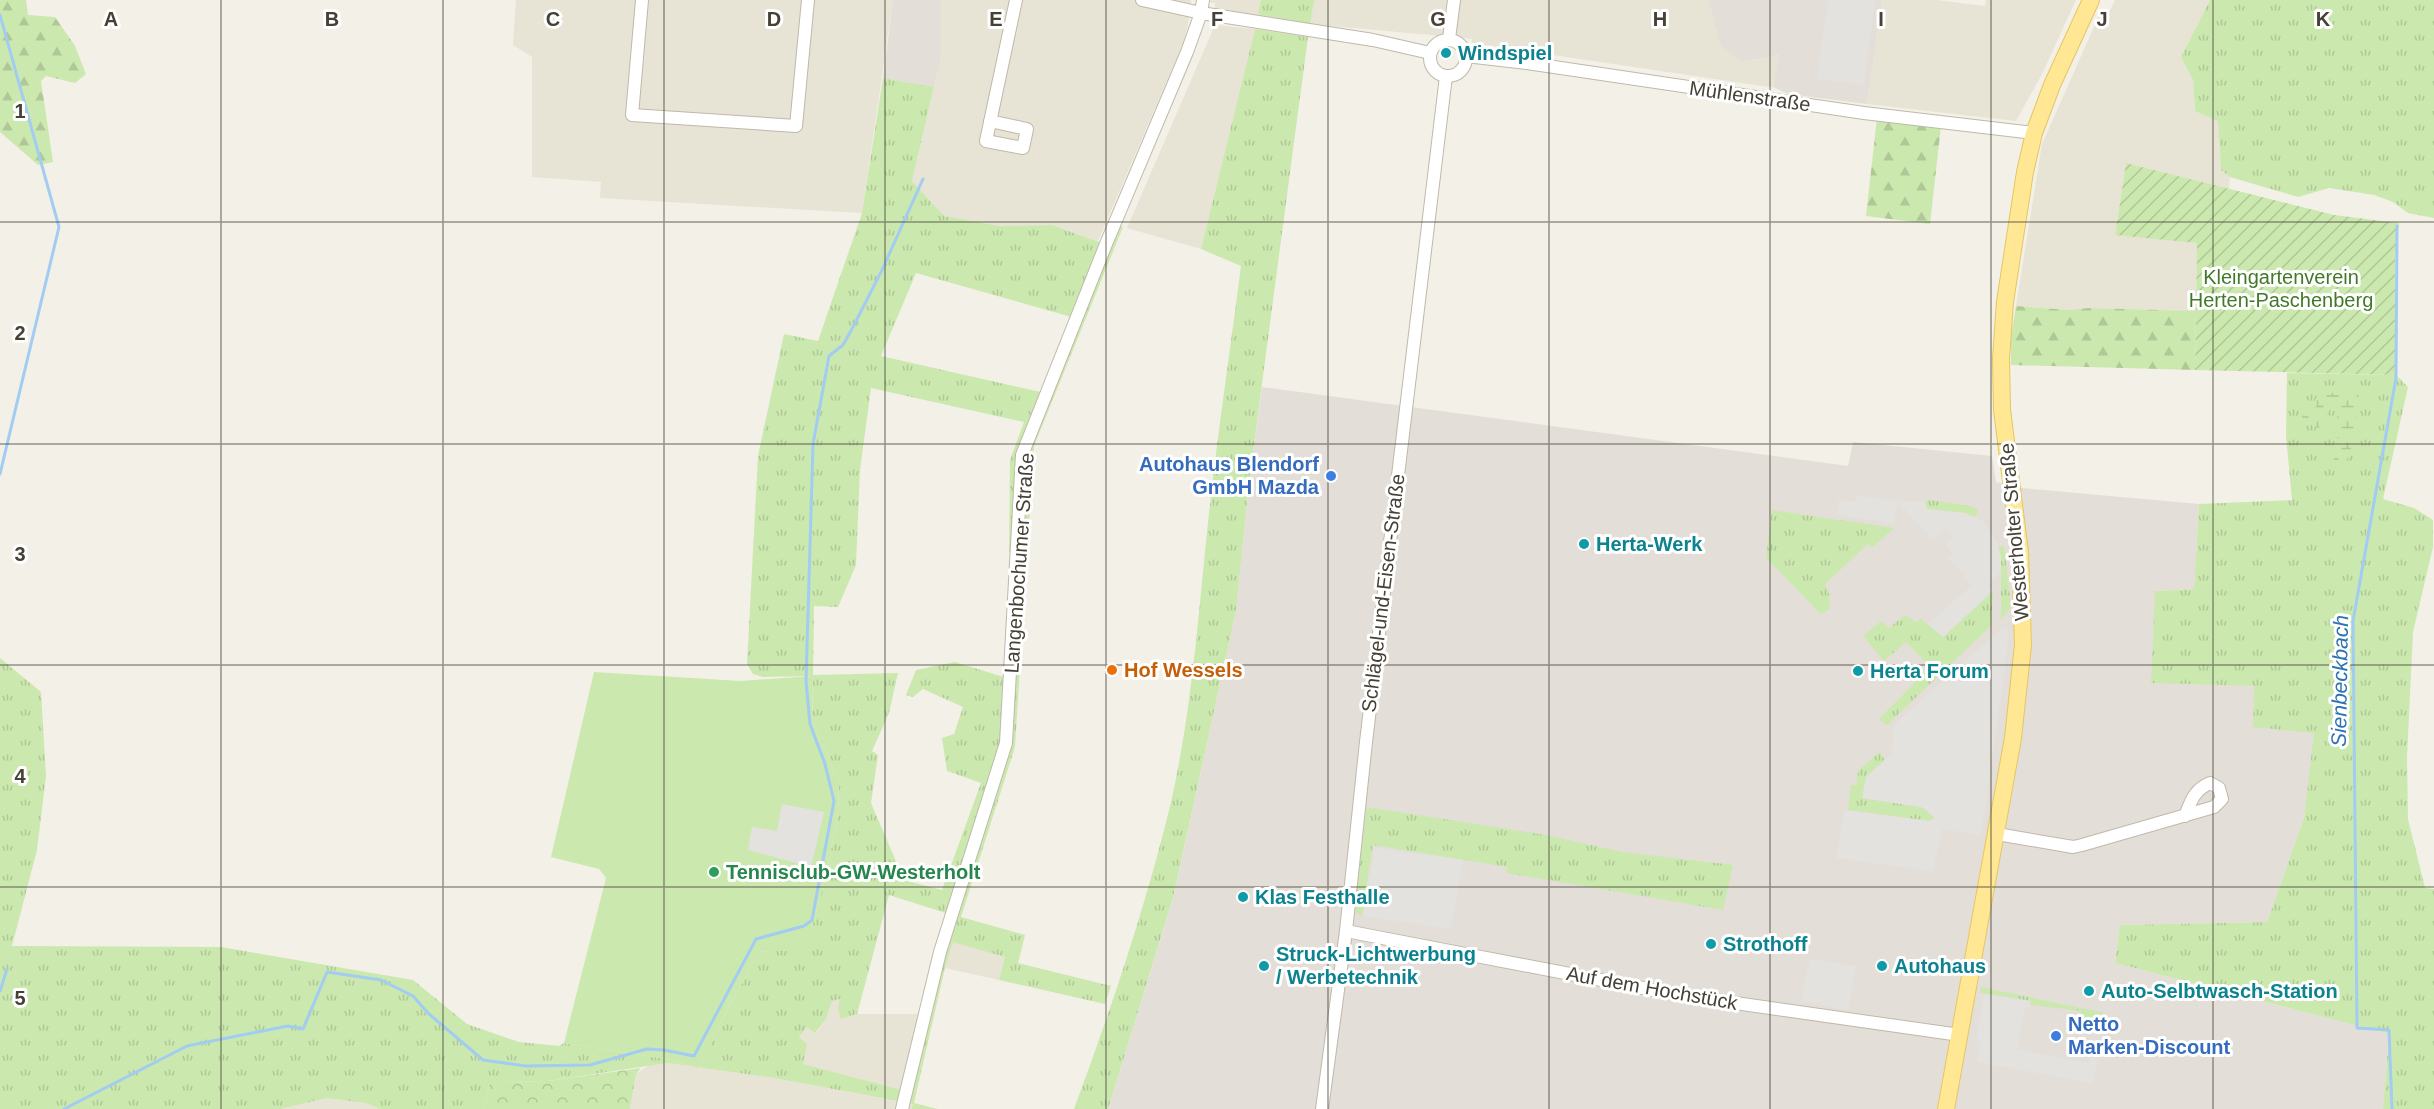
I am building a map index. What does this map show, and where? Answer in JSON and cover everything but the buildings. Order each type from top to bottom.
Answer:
[{"type":"main road","name":"Westerholter Straße","points":[[1946,1109],[1997,834],[2013,738],[2024,645],[2020,552],[2002,410],[2001,359],[2005,302],[2025,172],[2034,133],[2052,85],[2091,0]]},
{"type":"street","points":[[642,0],[632,115],[796,126],[808,0]]},
{"type":"street","points":[[990,121],[1016,0]]},
{"type":"street","points":[[1142,0],[1201,13],[1373,40],[1430,53]]},
{"type":"street","name":"Langenbochumer Straße","points":[[902,1109],[940,952],[1006,743],[1022,456],[1071,329],[1187,52],[1201,13],[1203,0]]},
{"type":"street","points":[[1449,39],[1454,0]]},
{"type":"street","points":[[1449,39],[1461,45],[1466,56],[1465,64],[1460,71],[1446,76],[1432,68],[1430,53],[1437,43],[1449,39]]},
{"type":"street","name":"Mühlenstraße","points":[[1466,56],[1864,112],[2034,133]]},
{"type":"street","name":"Schlägel-und-Eisen-Straße","points":[[1322,1109],[1346,931],[1368,721],[1446,76]]},
{"type":"street","points":[[1997,834],[2073,847],[2185,816]]},
{"type":"street","name":"Auf dem Hochstück","points":[[1346,931],[1679,995],[1960,1035]]},
{"type":"shaded area","points":[[516,0],[893,0],[862,213],[600,198],[601,182],[532,177],[532,57],[513,45]]},
{"type":"shaded area","points":[[893,0],[941,0],[941,58],[934,87],[883,78]]},
{"type":"shaded area","points":[[941,0],[1191,0],[1183,43],[1098,241],[1052,225],[1000,226],[944,216],[912,181],[941,58]]},
{"type":"shaded area","points":[[1198,0],[1708,0],[1721,47],[1745,62],[1780,55],[1773,87],[1762,86],[1472,43],[1472,39],[1310,24],[1215,9],[1215,3]]},
{"type":"shaded area","points":[[1708,0],[1882,0],[1867,104],[1788,94],[1773,87],[1779,55],[1744,62],[1721,47]]},
{"type":"shaded area","points":[[1828,0],[1875,0],[1864,85],[1817,79]]},
{"type":"shaded area","points":[[1882,0],[1936,0],[1985,6],[1986,0],[2076,0],[2041,76],[2016,121],[1867,104]]},
{"type":"shaded area","points":[[2115,0],[2210,0],[2181,57],[2193,80],[2195,111],[2218,120],[2221,170],[2230,177],[2229,189],[2126,163],[2115,234],[2197,243],[2196,311],[2089,308],[2069,310],[2016,306],[2042,144],[2101,11],[2108,14]]},
{"type":"shaded area","points":[[1215,25],[1255,29],[1201,249],[1127,228]]},
{"type":"shaded area","points":[[1262,387],[1848,466],[1853,442],[1992,456],[1996,482],[2022,488],[2199,504],[2194,589],[2155,591],[2254,686],[2315,733],[2304,818],[2267,922],[2120,925],[2115,963],[2389,1034],[2383,1109],[1108,1109],[1173,899],[1236,611],[1250,474]]},
{"type":"shaded area","points":[[1857,496],[1897,501],[1894,523],[1838,515],[1839,500],[1855,502]]},
{"type":"shaded area","points":[[1897,501],[1925,501],[1927,509],[1965,513],[1984,522],[1997,542],[2001,558],[2001,572],[1988,584],[1993,591],[1943,637],[1928,624],[1971,586],[1963,577],[1965,574],[1947,559],[1952,553],[1946,545],[1953,537],[1945,528],[1933,540]]},
{"type":"shaded area","points":[[2002,628],[2009,628],[1981,835],[1942,829],[1933,871],[1837,858],[1844,810],[1929,821],[1935,818],[1921,807],[1862,798],[1866,777],[1891,754],[1895,724]]},
{"type":"shaded area","points":[[782,804],[824,812],[811,867],[748,850],[752,827],[777,831]]},
{"type":"shaded area","points":[[1375,848],[1463,860],[1451,929],[1364,916]]},
{"type":"shaded area","points":[[953,941],[1005,957],[999,980],[945,968]]},
{"type":"shaded area","points":[[1810,959],[1856,966],[1848,1010],[1801,1001]]},
{"type":"shaded area","points":[[1984,994],[2031,1001],[2024,1010],[2017,1050],[2088,1063],[2090,1054],[2098,1056],[2093,1083],[1977,1062],[1980,1042],[1976,1040]]},
{"type":"shaded area","points":[[840,999],[841,1019],[857,1014],[924,1014],[906,1091],[803,1064],[805,1046],[799,1037],[807,1027],[816,1033],[826,1019],[832,1001]]},
{"type":"shaded area","points":[[667,1063],[774,1078],[937,1109],[630,1109],[636,1074],[649,1065]]},
{"type":"shaded area","points":[[327,1098],[365,1103],[380,1109],[280,1109]]},
{"type":"green space","points":[[0,0],[26,0],[28,15],[55,17],[75,46],[86,74],[75,83],[46,76],[41,81],[53,162],[38,165],[0,132]]},
{"type":"green space","points":[[1261,0],[1314,0],[1310,24],[1258,14]]},
{"type":"green space","points":[[2210,0],[2434,0],[2434,218],[2408,213],[2393,202],[2374,195],[2329,188],[2298,197],[2230,177],[2221,170],[2218,121],[2195,111],[2193,80],[2181,57]]},
{"type":"green space","points":[[1255,29],[1308,37],[1250,474],[1236,611],[1173,898],[1108,1109],[1074,1109],[1139,918],[1171,802],[1184,733],[1194,663],[1215,459],[1241,266],[1201,249]]},
{"type":"green space","points":[[883,78],[934,87],[912,181],[944,216],[1000,226],[1052,225],[1105,244],[1114,224],[1123,227],[1034,446],[1015,747],[961,917],[1025,935],[1018,963],[1111,986],[1105,1004],[999,980],[1005,957],[953,942],[914,1103],[937,1109],[912,1109],[913,1104],[774,1078],[699,1068],[759,952],[806,948],[826,876],[838,813],[839,782],[812,719],[813,676],[763,677],[753,674],[747,664],[758,456],[784,334],[818,341],[862,213]],"holes":[[[916,273],[1075,318],[1045,393],[881,356]],[[871,388],[1024,422],[1010,460],[1009,552],[1018,554],[1010,679],[955,662],[916,670],[906,695],[913,697],[923,689],[963,707],[954,734],[942,738],[947,771],[981,783],[942,890],[904,880],[871,803],[878,755],[872,751],[889,713],[898,673],[813,675],[814,606],[838,607],[856,565],[860,470]],[[889,895],[952,915],[906,1091],[803,1064],[807,1044],[799,1037],[807,1027],[815,1033],[826,1019],[832,1001],[840,999],[838,1009],[841,1019],[857,1014]]]},
{"type":"green space","points":[[1877,118],[1941,126],[1930,224],[1866,216]]},
{"type":"green space","name":"Kleingartenverein Herten-Paschenberg","points":[[2126,163],[2334,215],[2399,223],[2395,260],[2396,375],[2195,370],[2197,243],[2115,235]]},
{"type":"green space","points":[[2016,306],[2069,310],[2089,308],[2196,311],[2195,370],[2011,365],[2011,337]]},
{"type":"green space","points":[[2287,373],[2396,375],[2408,387],[2383,499],[2414,508],[2433,520],[2433,547],[2413,632],[2407,757],[2408,819],[2425,888],[2434,889],[2434,1109],[2383,1109],[2389,1034],[2115,963],[2120,925],[2267,922],[2304,818],[2314,733],[2253,727],[2254,686],[2151,683],[2155,591],[2194,589],[2199,504],[2292,500],[2286,436]]},
{"type":"green space","points":[[2326,393],[2359,394],[2355,439],[2350,446],[2352,453],[2340,467],[2333,467],[2334,458],[2344,445],[2333,433],[2340,406],[2332,406],[2319,428],[2311,425],[2305,426],[2302,416],[2317,406],[2315,399]]},
{"type":"green space","points":[[1928,500],[1966,505],[1977,509],[1978,513],[1974,517],[1965,513],[1927,509],[1924,504]]},
{"type":"green space","points":[[1772,510],[1894,528],[1872,548],[1868,544],[1825,584],[1829,592],[1830,609],[1821,614],[1766,558]]},
{"type":"green space","points":[[2004,546],[2011,605],[2001,619],[2001,558],[1998,547]]},
{"type":"green space","points":[[1993,591],[1991,626],[1887,725],[1879,719],[1930,667],[1906,642],[1884,661],[1863,636],[1881,621],[1889,628],[1905,615],[1916,622],[1921,619],[1943,637]]},
{"type":"green space","points":[[0,658],[41,692],[46,776],[37,850],[12,946],[221,947],[413,980],[467,1024],[519,1042],[559,1046],[564,1043],[667,1059],[695,1067],[667,1063],[548,1081],[490,1082],[484,1109],[380,1109],[365,1103],[327,1098],[280,1109],[0,1109]]},
{"type":"green space","name":"Tennisclub-GW-Westerholt","points":[[594,672],[740,681],[813,676],[812,719],[839,782],[838,813],[826,876],[806,949],[759,952],[699,1068],[667,1059],[564,1043],[606,878],[599,869],[551,857]]},
{"type":"green space","points":[[1879,752],[1885,760],[1866,777],[1863,798],[1921,807],[1935,818],[1929,821],[1848,810],[1851,785],[1856,785],[1858,771]]},
{"type":"green space","points":[[1367,807],[1546,835],[1623,852],[1733,865],[1723,910],[1506,873],[1507,867],[1373,845],[1362,916],[1357,913],[1354,906]]},
{"type":"green space","points":[[1981,987],[2105,1013],[2103,1022],[2081,1018],[2082,1011],[2030,1005],[2031,1001],[1980,993]]},
{"type":"green space","points":[[641,1068],[636,1074],[630,1109],[484,1109],[490,1082],[548,1081]]},
{"type":"waterway","points":[[0,15],[59,227],[0,474]]},
{"type":"waterway","points":[[64,1109],[187,1046],[288,1026],[303,1029],[327,972],[381,980],[413,996],[429,1014],[483,1060],[526,1066],[590,1065],[647,1049],[694,1056],[756,939],[804,926],[812,920],[834,801],[825,764],[810,724],[806,681],[813,444],[829,356],[843,345],[853,327],[882,270],[923,179]]},
{"type":"waterway","name":"Sienbeckbach","points":[[2392,1109],[2389,1030],[2357,1028],[2353,621],[2396,378],[2397,226]]},
{"type":"waterway","points":[[0,991],[7,969]]},
{"type":"place","name":"Windspiel","points":[[1446,53]]},
{"type":"place","name":"Autohaus Blendorf GmbH Mazda","points":[[1331,476]]},
{"type":"place","name":"Herta-Werk","points":[[1584,544]]},
{"type":"place","name":"Hof Wessels","points":[[1112,670]]},
{"type":"place","name":"Herta Forum","points":[[1858,671]]},
{"type":"place","name":"Tennisclub-GW-Westerholt","points":[[714,872]]},
{"type":"place","name":"Klas Festhalle","points":[[1243,897]]},
{"type":"place","name":"Strothoff","points":[[1711,944]]},
{"type":"place","name":"Struck-Lichtwerbung / Werbetechnik","points":[[1264,966]]},
{"type":"place","name":"Autohaus","points":[[1882,966]]},
{"type":"place","name":"Auto-Selbtwasch-Station","points":[[2089,991]]},
{"type":"place","name":"Netto Marken-Discount","points":[[2056,1036]]}]
